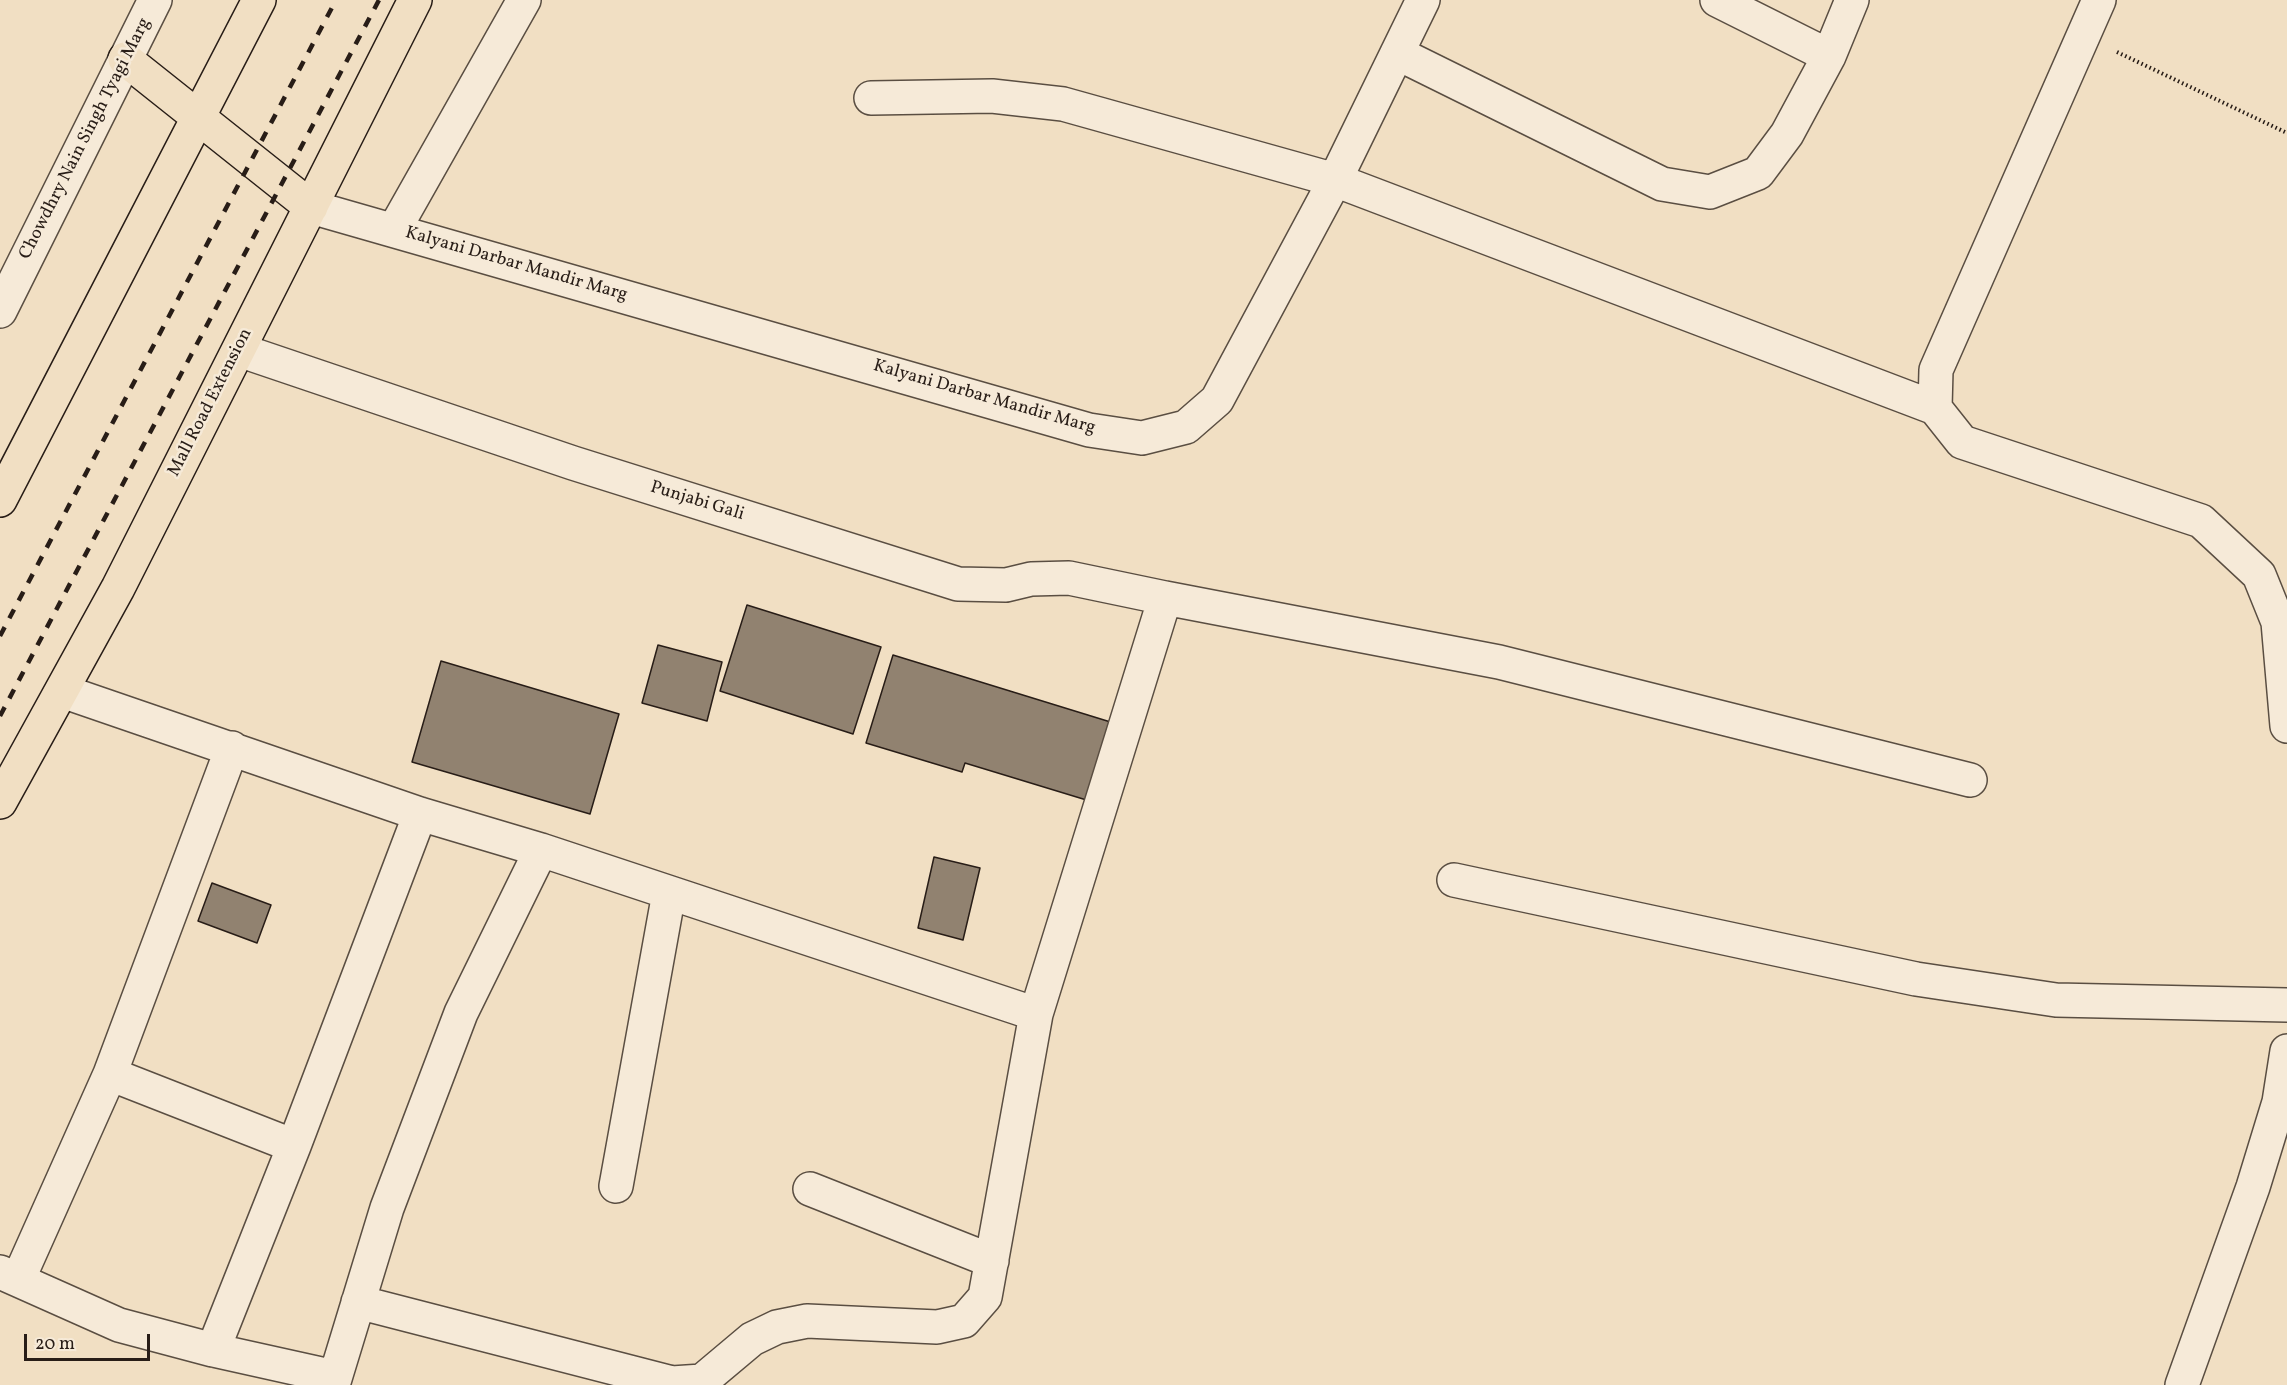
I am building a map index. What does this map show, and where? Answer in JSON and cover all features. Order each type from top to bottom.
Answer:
[{"type":"main road","points":[[0,500],[200,118],[259,0]]},
{"type":"main road","name":"Mall Road Extension","points":[[0,802],[118,588],[415,0]]},
{"type":"main road","points":[[125,59],[311,207]]},
{"type":"street","name":"Chowdhry Nain Singh Tyagi Marg","points":[[0,311],[155,0]]},
{"type":"street","points":[[394,230],[524,0]]},
{"type":"street","name":"Kalyani Darbar Mandir Marg","points":[[311,207],[1089,430],[1142,438],[1186,427],[1217,400],[1335,180],[1423,0]]},
{"type":"street","points":[[1717,0],[1829,56]]},
{"type":"street","points":[[1397,53],[1662,184],[1710,192],[1758,173],[1787,134],[1829,56],[1852,0]]},
{"type":"street","points":[[1935,408],[1936,370],[2099,0]]},
{"type":"street","points":[[871,98],[992,96],[1063,104],[1335,180],[1935,408],[1962,442],[2201,521],[2259,575],[2283,623],[2287,726]]},
{"type":"street","name":"Punjabi Gali","points":[[239,350],[573,463],[958,584],[1006,585],[1031,579],[1069,578],[1499,662],[1970,780]]},
{"type":"street","points":[[358,1302],[672,1383],[702,1381],[753,1339],[777,1327],[807,1322],[937,1328],[964,1321],[985,1297],[1036,1014],[1165,598]]},
{"type":"street","points":[[62,691],[420,814],[541,850],[1036,1014]]},
{"type":"street","points":[[232,748],[110,1074],[9,1276],[119,1325],[334,1381],[387,1208],[461,1013],[541,850]]},
{"type":"street","points":[[213,1350],[294,1146],[420,814]]},
{"type":"street","points":[[1454,880],[1916,979],[2056,999],[2287,1005]]},
{"type":"street","points":[[616,1186],[669,892]]},
{"type":"street","points":[[2182,1385],[2253,1187],[2279,1102],[2287,1051]]},
{"type":"street","points":[[110,1074],[294,1146]]},
{"type":"street","points":[[810,1189],[992,1261]]},
{"type":"path","points":[[2082,36],[2287,133]]},
{"type":"building","points":[[747,605],[881,647],[853,734],[720,691]]},
{"type":"building","points":[[658,645],[722,662],[707,721],[642,703]]},
{"type":"building","points":[[893,655],[1117,724],[1093,802],[965,763],[962,772],[866,743]]},
{"type":"building","points":[[441,661],[619,714],[590,814],[412,762]]},
{"type":"building","points":[[934,857],[980,868],[963,940],[918,928]]},
{"type":"building","points":[[212,883],[271,905],[257,943],[198,921]]},
{"type":"railway","points":[[0,636],[336,0]]},
{"type":"railway","points":[[0,716],[379,0]]}]
